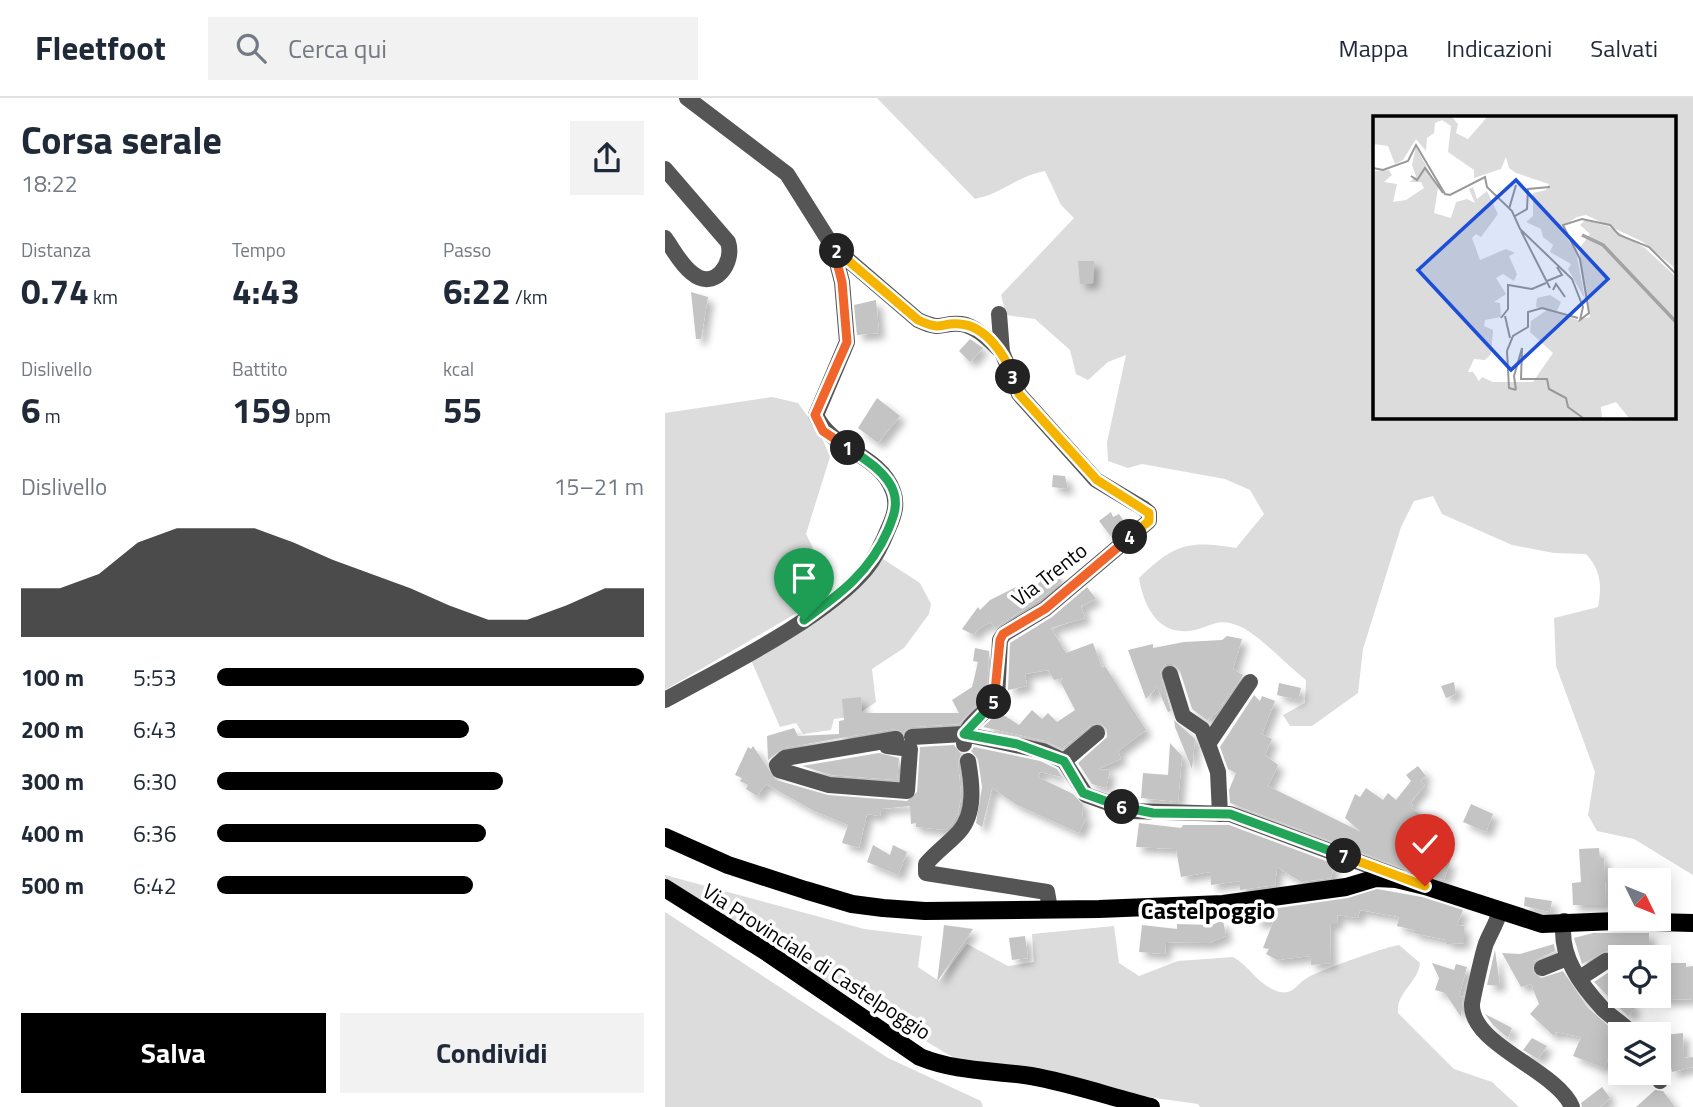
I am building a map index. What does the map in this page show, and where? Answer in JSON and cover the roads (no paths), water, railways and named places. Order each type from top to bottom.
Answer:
[{"type":"main road","name":"Via Provinciale di Castelpoggio","points":[[665,837],[728,865],[852,904],[925,911],[1223,904],[1346,887],[1376,878],[1396,878],[1542,924],[1564,921],[1693,923]]},
{"type":"main road","name":"Via Provinciale di Castelpoggio","points":[[665,888],[768,953],[920,1057],[970,1072],[1034,1076],[1151,1107]]},
{"type":"street","points":[[665,700],[804,620],[845,591],[868,568],[895,512],[894,493],[885,476],[823,431],[815,415],[847,342],[842,282],[833,247],[786,174],[687,98]]},
{"type":"street","points":[[665,169],[728,242],[731,250],[728,266],[715,277],[698,277],[691,273],[665,238]]},
{"type":"street","name":"Via Trento","points":[[833,247],[918,320],[934,328],[960,324],[974,329],[1002,352]]},
{"type":"street","name":"Via Trento","points":[[966,734],[997,698],[999,650],[1003,634],[1045,609],[1149,521],[1149,513],[1143,508],[1097,480],[1019,394],[1002,352],[999,314]]},
{"type":"street","points":[[1170,674],[1183,716],[1202,729],[1208,744],[1218,772],[1220,814]]},
{"type":"street","points":[[1208,744],[1250,682]]},
{"type":"street","points":[[1064,761],[1097,733]]},
{"type":"street","points":[[898,740],[887,746],[910,749],[907,791],[829,785],[779,771],[777,765],[785,758],[898,740],[966,734],[1020,745],[1064,761],[1083,793],[1131,811],[1220,814],[1243,818],[1425,886]]},
{"type":"street","points":[[968,761],[972,797],[967,818],[961,831],[926,864],[926,873],[1047,892],[1050,909]]},
{"type":"street","points":[[1500,911],[1486,943],[1472,1006],[1475,1018],[1490,1038],[1564,1092],[1572,1107]]},
{"type":"street","points":[[1564,921],[1567,958],[1604,1009],[1619,1022]]},
{"type":"street","points":[[1542,968],[1567,958]]},
{"type":"street","points":[[1580,978],[1608,961]]},
{"type":"district","name":"Castelpoggio","points":[[1208,910]]}]
